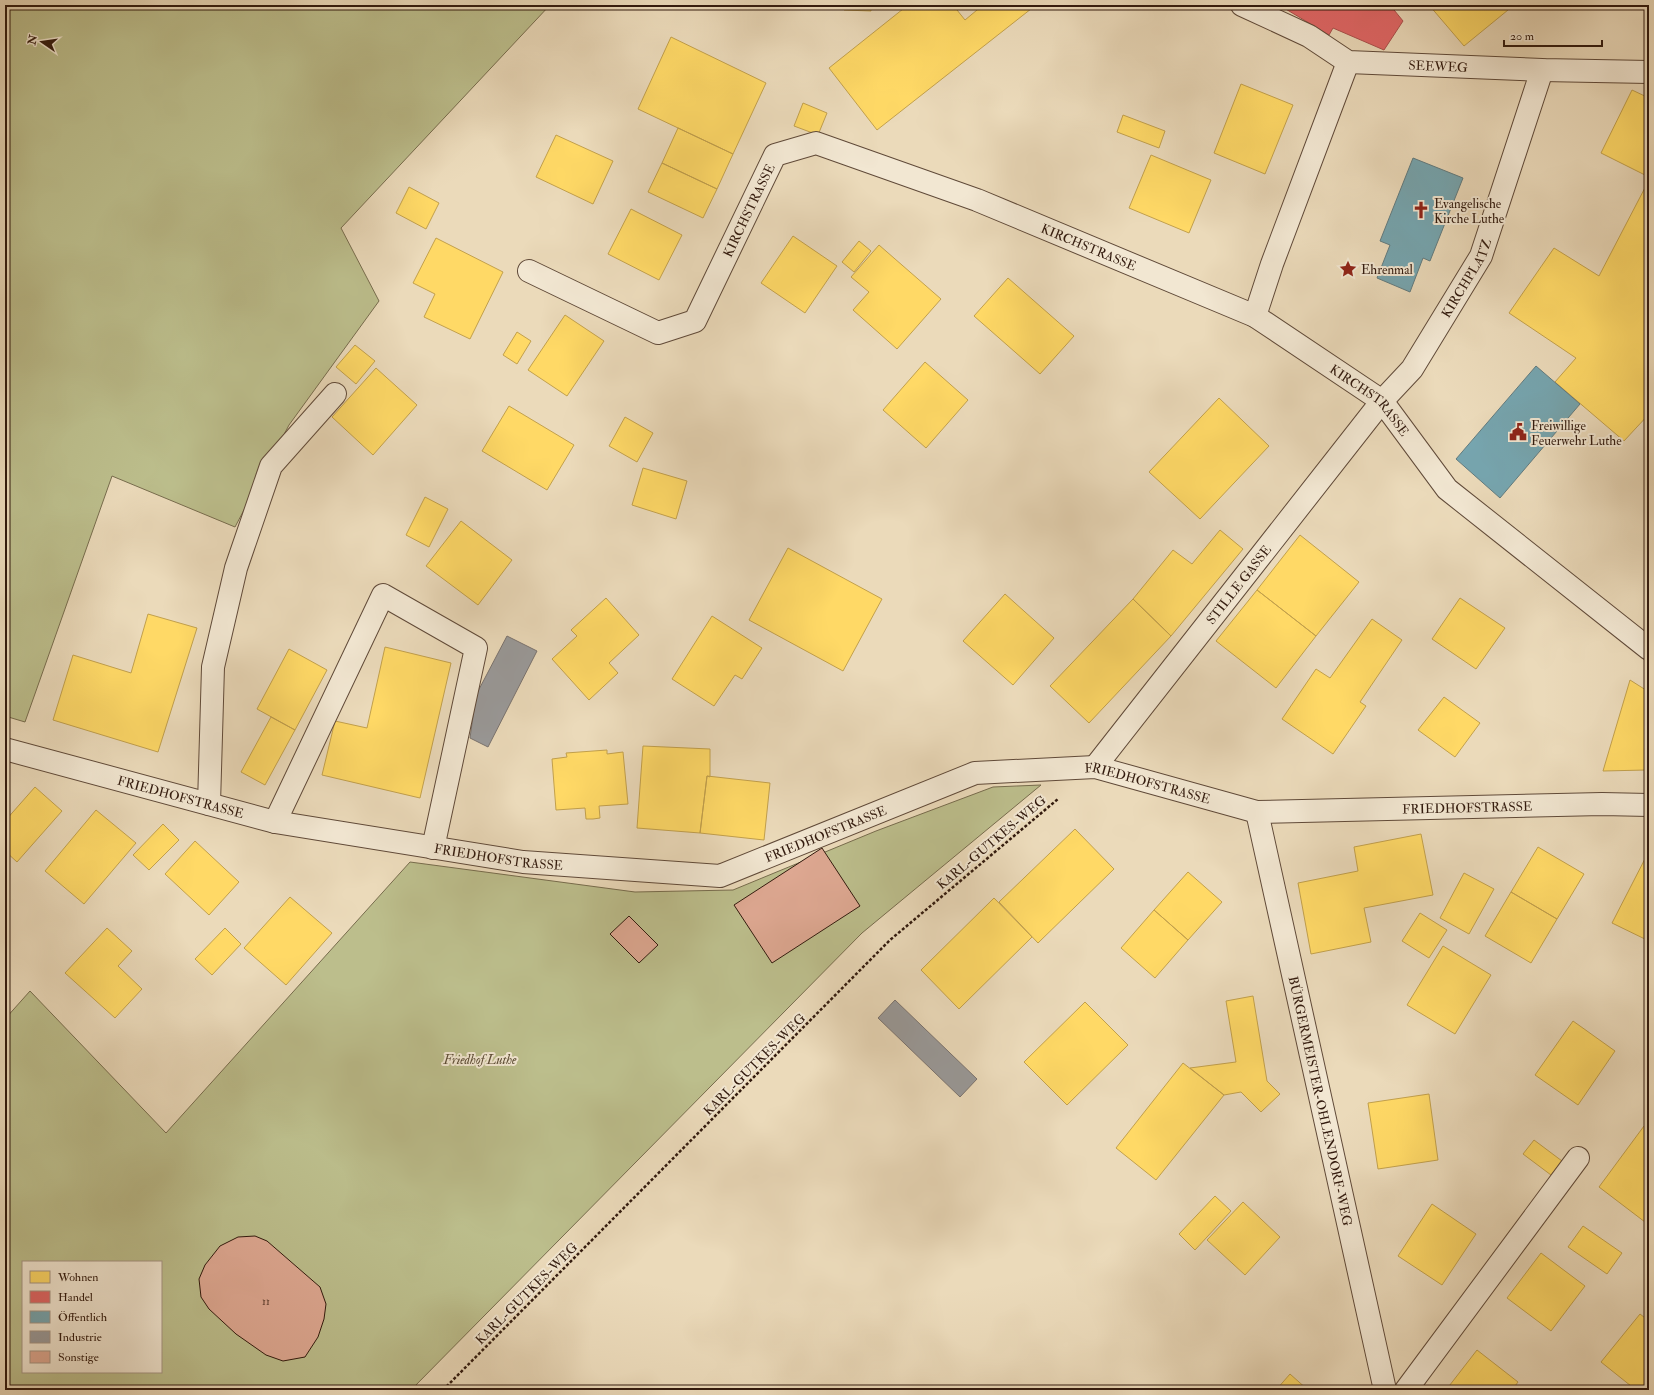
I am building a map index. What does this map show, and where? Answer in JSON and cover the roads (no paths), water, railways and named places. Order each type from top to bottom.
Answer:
[{"type":"street","points":[[1242,5],[1309,36],[1348,62],[1272,264],[1255,316]]},
{"type":"street","name":"SEEWEG","points":[[1348,62],[1542,70],[1649,72]]},
{"type":"street","name":"KIRCHPLATZ","points":[[1382,400],[1412,369],[1481,256],[1542,70]]},
{"type":"street","name":"KIRCHSTRASSE","points":[[529,271],[658,333],[695,321],[775,155],[816,143],[978,200],[1255,316],[1382,400],[1447,489],[1649,649]]},
{"type":"street","points":[[209,804],[213,667],[236,568],[271,466],[335,394]]},
{"type":"street","name":"STILLE GASSE","points":[[1094,767],[1382,400]]},
{"type":"street","points":[[275,822],[383,595],[476,648],[433,848]]},
{"type":"street","name":"FRIEDHOFSTRASSE","points":[[5,749],[275,822],[523,862],[720,876],[975,772],[1094,767],[1257,812],[1602,804],[1649,805]]},
{"type":"street","name":"BÜRGERMEISTER-OHLENDORF-WEG","points":[[1257,812],[1385,1390]]},
{"type":"street","points":[[1406,1390],[1578,1158]]},
{"type":"place","name":"Evangelische Kirche Luthe","points":[[1421,210]]},
{"type":"place","name":"Ehrenmal","points":[[1348,269]]},
{"type":"place","name":"Freiwillige Feuerwehr Luthe","points":[[1518,432]]},
{"type":"park label","name":"Friedhof Luthe","points":[[480,1059]]}]
